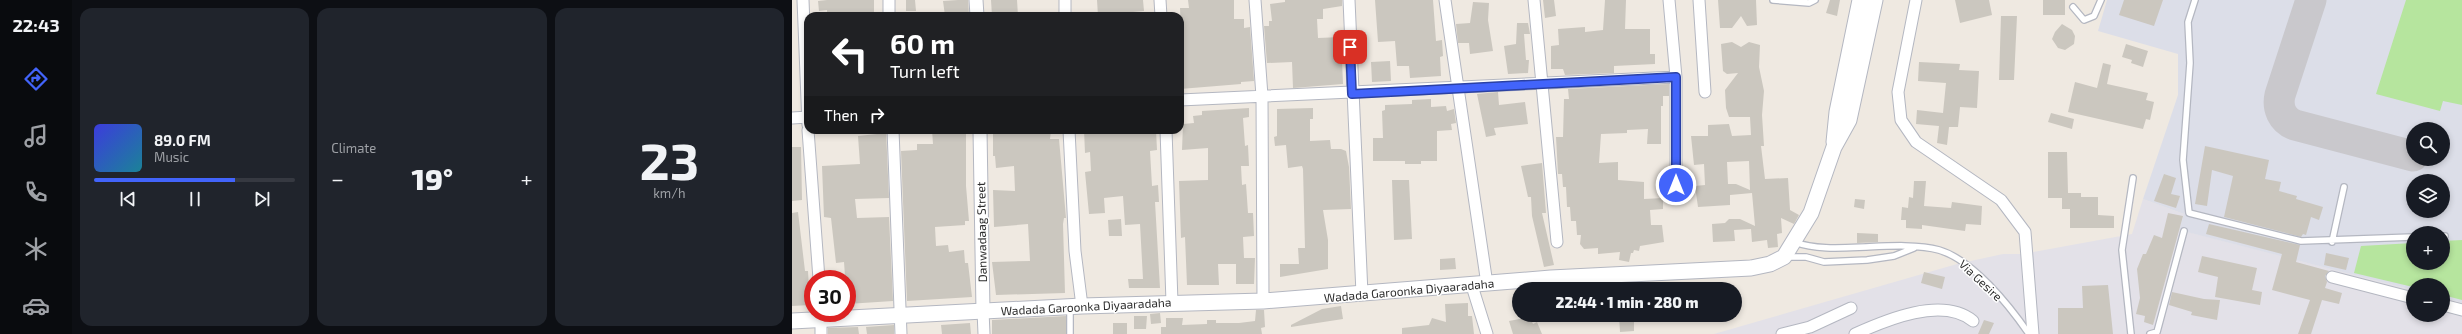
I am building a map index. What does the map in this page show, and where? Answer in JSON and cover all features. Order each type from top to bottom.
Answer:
[{"type":"main road","points":[[1834,147],[1837,112],[1860,0]]},
{"type":"main road","points":[[1784,257],[1792,241],[1812,213],[1834,147],[1849,120],[1875,0]]},
{"type":"main road","name":"Wadada Garoonka Diyaaradaha","points":[[856,319],[900,315],[1076,306],[1172,302],[1263,301],[1472,286],[1559,278],[1751,268],[1770,264],[1784,257]]},
{"type":"main road","name":"Wadada Garoonka Diyaaradaha","points":[[792,321],[804,321]]},
{"type":"street","points":[[803,0],[804,23]]},
{"type":"street","points":[[889,0],[889,12]]},
{"type":"street","points":[[976,0],[977,12]]},
{"type":"street","points":[[1065,0],[1065,12]]},
{"type":"street","points":[[1160,0],[1161,12]]},
{"type":"street","points":[[1255,0],[1262,96],[1263,301]]},
{"type":"street","points":[[1349,0],[1362,294]]},
{"type":"street","points":[[1445,0],[1487,284]]},
{"type":"street","points":[[1534,0],[1543,83],[1556,242]]},
{"type":"street","points":[[1669,0],[1676,77],[1676,185]]},
{"type":"street","points":[[1699,0],[1705,92]]},
{"type":"street","points":[[1916,0],[1898,92],[1901,120],[1916,142],[2001,200],[2025,232],[2033,334]]},
{"type":"street","points":[[1184,100],[1352,94],[1458,86],[1676,77]]},
{"type":"street","points":[[792,118],[804,117]]},
{"type":"street","points":[[808,134],[818,270]]},
{"type":"street","points":[[893,134],[901,334]]},
{"type":"street","name":"Danwadaag Street","points":[[980,134],[984,334]]},
{"type":"street","points":[[1069,134],[1076,306]]},
{"type":"street","points":[[1166,134],[1172,302]]},
{"type":"street","points":[[2332,278],[2406,296]]},
{"type":"street","points":[[1472,286],[1487,334]]},
{"type":"street","points":[[2450,307],[2462,310]]},
{"type":"street","points":[[1782,334],[1810,327],[1851,308]]},
{"type":"street","points":[[1855,334],[1886,320],[1914,312],[1956,313],[1973,321]]},
{"type":"lane","points":[[1773,0],[1809,3],[1815,0]]},
{"type":"lane","points":[[2073,7],[2084,20],[2094,16],[2100,0]]},
{"type":"lane","points":[[2195,0],[2188,22],[2190,63],[2183,160],[2189,213],[2301,241],[2332,242],[2406,238]]},
{"type":"lane","points":[[2131,334],[2122,250],[2133,178]]},
{"type":"lane","points":[[2332,242],[2344,187]]},
{"type":"lane","points":[[2150,334],[2158,332],[2184,231]]},
{"type":"lane","name":"Via Gesire","points":[[1792,241],[1820,248],[1918,247],[1938,250],[1954,256],[2013,311],[2029,334]]},
{"type":"lane","name":"Via Gesire","points":[[1784,257],[1806,257],[1824,262],[1867,260],[1894,256],[1918,247]]},
{"type":"lane","points":[[1070,334],[1076,306]]},
{"type":"shaded area","points":[[2107,0],[2462,0],[2462,303],[2450,300],[2450,278],[2406,278],[2406,288],[2179,230],[2184,214],[2143,199],[2178,95],[2178,54],[2098,31]]},
{"type":"shaded area","points":[[2143,199],[2184,214],[2180,230],[2406,288],[2406,322],[2450,322],[2450,300],[2462,303],[2462,334],[1714,334],[1957,264],[2003,254],[2023,254],[2132,234]]},
{"type":"green space","points":[[2406,0],[2462,0],[2462,105],[2443,101],[2440,111],[2376,94]]},
{"type":"green space","points":[[2462,240],[2462,300],[2450,297],[2450,278],[2406,278],[2406,285],[2354,273],[2361,246],[2406,243],[2406,270],[2450,270],[2450,241]]},
{"type":"building","points":[[874,0],[874,12],[819,11],[818,1]]},
{"type":"building","points":[[906,0],[915,0],[916,11],[906,11]]},
{"type":"building","points":[[968,0],[969,12],[944,12],[943,1]]},
{"type":"building","points":[[991,0],[1017,0],[1018,12],[992,12]]},
{"type":"building","points":[[1097,0],[1143,0],[1144,11],[1098,12]]},
{"type":"building","points":[[1188,0],[1234,0],[1234,19],[1244,19],[1244,28],[1250,27],[1254,81],[1241,82],[1241,84],[1184,89],[1184,12],[1180,12],[1180,8],[1189,8]]},
{"type":"building","points":[[1285,0],[1342,0],[1342,6],[1323,9],[1323,19],[1317,19],[1318,38],[1341,37],[1343,84],[1293,88],[1292,62],[1267,63],[1264,26],[1269,26],[1269,21],[1272,21],[1270,4],[1285,2]]},
{"type":"building","points":[[1375,0],[1433,0],[1436,41],[1442,40],[1443,56],[1440,57],[1441,76],[1410,78],[1409,66],[1397,66],[1395,41],[1378,42]]},
{"type":"building","points":[[1543,0],[1554,0],[1556,16],[1545,18]]},
{"type":"building","points":[[1605,0],[1626,0],[1625,29],[1650,29],[1650,54],[1655,54],[1655,64],[1614,66],[1614,73],[1565,75],[1563,69],[1551,69],[1551,46],[1559,45],[1558,29],[1585,27],[1585,32],[1603,30]]},
{"type":"building","points":[[1718,0],[1756,0],[1757,25],[1747,26],[1741,16],[1732,28],[1720,28]]},
{"type":"building","points":[[1830,0],[1840,0],[1837,16],[1826,13]]},
{"type":"building","points":[[1955,0],[1989,0],[1992,15],[1960,23]]},
{"type":"building","points":[[2043,0],[2065,0],[2065,15],[2043,15]]},
{"type":"building","points":[[2124,0],[2163,0],[2154,26],[2119,15]]},
{"type":"building","points":[[1473,2],[1489,3],[1488,20],[1493,51],[1470,54],[1469,43],[1458,43],[1456,24],[1470,23]]},
{"type":"building","points":[[2001,16],[2017,16],[2014,80],[1999,80]]},
{"type":"building","points":[[1517,23],[1528,23],[1530,34],[1524,34],[1526,60],[1529,60],[1528,73],[1508,74],[1504,46],[1516,44]]},
{"type":"building","points":[[2062,24],[2072,30],[2075,36],[2074,44],[2065,50],[2058,48],[2052,39],[2055,32]]},
{"type":"building","points":[[1732,42],[1741,47],[1749,42],[1760,45],[1759,67],[1764,91],[1762,115],[1764,146],[1761,146],[1765,179],[1788,178],[1790,210],[1799,215],[1794,224],[1781,218],[1782,233],[1777,234],[1778,247],[1768,248],[1767,240],[1752,242],[1751,229],[1734,230],[1735,241],[1713,242],[1712,224],[1725,223],[1729,219],[1740,219],[1755,226],[1752,193],[1730,195],[1730,205],[1698,207],[1695,186],[1705,185],[1704,164],[1694,165],[1691,136],[1708,136],[1708,125],[1729,124],[1732,136],[1751,135],[1750,117],[1729,117],[1726,108],[1725,90],[1738,73],[1727,74],[1723,71],[1721,44]],"holes":[[[1749,161],[1750,190],[1736,184],[1728,184],[1727,162]]]},
{"type":"building","points":[[2126,44],[2148,51],[2143,67],[2131,63],[2132,60],[2122,57]]},
{"type":"building","points":[[1390,61],[1391,81],[1372,82],[1371,62]]},
{"type":"building","points":[[1919,62],[1960,64],[1959,70],[1979,71],[1977,108],[1960,107],[1958,127],[1949,127],[1947,145],[1937,143],[1939,126],[1916,124],[1917,110],[1943,113],[1946,83],[1918,81]]},
{"type":"building","points":[[2103,63],[2111,65],[2107,84],[2148,93],[2146,100],[2154,102],[2150,120],[2146,119],[2143,129],[2068,112],[2075,82],[2097,88]]},
{"type":"building","points":[[1669,84],[1669,96],[1663,96],[1663,106],[1661,106],[1661,144],[1647,144],[1648,129],[1627,130],[1627,133],[1601,134],[1599,163],[1618,162],[1618,180],[1644,182],[1644,199],[1663,198],[1663,209],[1650,210],[1651,225],[1662,225],[1664,242],[1640,246],[1639,251],[1634,250],[1633,253],[1631,253],[1629,262],[1619,260],[1620,252],[1598,254],[1598,248],[1584,249],[1580,244],[1581,235],[1577,235],[1576,221],[1571,221],[1570,207],[1567,207],[1566,187],[1563,187],[1562,174],[1558,174],[1556,137],[1563,137],[1564,99],[1569,99],[1568,89]]},
{"type":"building","points":[[1498,92],[1499,105],[1525,102],[1528,124],[1494,128],[1496,135],[1486,137],[1477,94]]},
{"type":"building","points":[[1431,99],[1431,107],[1446,106],[1447,111],[1454,109],[1456,123],[1451,124],[1452,130],[1437,131],[1437,161],[1421,161],[1421,164],[1405,164],[1405,161],[1373,161],[1373,138],[1383,138],[1382,111],[1385,110],[1385,105],[1412,104],[1412,100]]},
{"type":"building","points":[[1249,108],[1249,117],[1243,118],[1245,146],[1248,145],[1249,166],[1241,166],[1242,185],[1246,184],[1248,213],[1253,213],[1254,236],[1243,237],[1244,258],[1255,258],[1254,284],[1236,284],[1236,264],[1218,264],[1219,285],[1187,285],[1185,237],[1181,238],[1179,181],[1208,180],[1208,148],[1182,150],[1183,134],[1184,134],[1184,124],[1194,123],[1193,116],[1202,115],[1202,111]]},
{"type":"building","points":[[1313,108],[1313,119],[1310,119],[1310,141],[1330,140],[1331,149],[1341,149],[1346,151],[1349,167],[1351,209],[1323,210],[1328,240],[1328,269],[1280,277],[1280,264],[1299,264],[1298,248],[1305,248],[1303,169],[1302,166],[1288,168],[1286,145],[1275,146],[1274,137],[1277,136],[1277,109]]},
{"type":"building","points":[[2051,113],[2074,119],[2072,129],[2048,122]]},
{"type":"building","points":[[886,134],[889,198],[855,199],[857,218],[889,217],[893,301],[856,303],[856,270],[845,270],[844,262],[836,263],[831,218],[824,217],[822,166],[860,164],[858,136]]},
{"type":"building","points":[[932,134],[966,134],[966,186],[969,221],[965,221],[965,225],[935,227],[936,246],[948,245],[949,252],[964,250],[965,263],[968,263],[972,297],[907,301],[901,151],[917,150],[917,144],[933,144]]},
{"type":"building","points":[[993,134],[1051,134],[1050,139],[1059,139],[1066,218],[1064,218],[1063,224],[1065,293],[996,295],[992,262],[1030,261],[1028,224],[994,227],[993,190],[1015,191],[1014,166],[996,168],[995,156],[993,156]]},
{"type":"building","points":[[1084,134],[1156,134],[1157,150],[1150,151],[1152,186],[1158,185],[1159,202],[1155,202],[1160,288],[1129,288],[1128,279],[1143,279],[1140,224],[1125,225],[1123,196],[1104,198],[1105,213],[1089,214],[1085,172],[1091,171],[1090,152],[1085,153]]},
{"type":"building","points":[[2205,146],[2269,160],[2265,179],[2281,182],[2279,191],[2297,196],[2296,199],[2323,207],[2319,220],[2311,217],[2306,235],[2303,234],[2301,237],[2224,217],[2233,176],[2212,170],[2207,206],[2195,204]]},
{"type":"building","points":[[792,147],[801,147],[802,200],[792,201]]},
{"type":"building","points":[[2048,152],[2067,152],[2068,193],[2081,193],[2081,197],[2098,197],[2098,215],[2114,216],[2114,228],[2070,228],[2070,209],[2062,209],[2062,198],[2048,198]]},
{"type":"building","points":[[1542,163],[1546,213],[1542,213],[1554,265],[1544,267],[1532,216],[1531,197],[1528,197],[1521,166]]},
{"type":"building","points":[[2164,174],[2176,178],[2171,194],[2180,196],[2176,208],[2154,201]]},
{"type":"building","points":[[1392,180],[1409,180],[1412,239],[1394,240]]},
{"type":"building","points":[[1914,181],[1926,181],[1924,206],[1951,208],[1952,202],[1982,206],[1981,225],[1966,224],[1965,231],[1922,225],[1922,229],[1906,228],[1906,220],[1901,220],[1902,207],[1908,208],[1909,197],[1913,198]]},
{"type":"building","points":[[1855,199],[1865,200],[1864,209],[1854,207]]},
{"type":"building","points":[[798,212],[805,270],[804,305],[792,306],[792,213]]},
{"type":"building","points":[[2168,213],[2183,216],[2153,325],[2144,322],[2145,316],[2136,314],[2140,298],[2137,269],[2143,254],[2146,254],[2154,235],[2162,238]]},
{"type":"building","points":[[1121,219],[1122,236],[1109,236],[1108,220]]},
{"type":"building","points":[[2209,224],[2300,245],[2296,262],[2329,271],[2325,276],[2327,282],[2325,288],[2342,293],[2339,304],[2322,300],[2311,334],[2298,334],[2310,300],[2272,290],[2282,254],[2206,234]]},
{"type":"building","points":[[1857,233],[1878,234],[1878,242],[1857,243]]},
{"type":"building","points":[[2326,253],[2349,258],[2346,270],[2324,265]]},
{"type":"building","points":[[2202,256],[2257,268],[2252,290],[2262,292],[2260,305],[2215,297],[2218,277],[2198,272]]},
{"type":"building","points":[[1455,258],[1456,269],[1440,270],[1440,259]]},
{"type":"building","points":[[1924,272],[1945,277],[1942,289],[1921,283]]},
{"type":"building","points":[[2108,285],[2113,334],[2058,334],[2058,308],[2083,308],[2082,286]]},
{"type":"building","points":[[2172,292],[2204,299],[2220,300],[2217,320],[2191,315],[2192,312],[2169,305]]},
{"type":"building","points":[[1468,303],[1468,316],[1472,316],[1474,334],[1402,334],[1402,328],[1429,325],[1432,318],[1446,322],[1445,304]]},
{"type":"building","points":[[1341,306],[1343,319],[1291,327],[1291,325],[1322,309]]},
{"type":"building","points":[[1256,310],[1264,310],[1265,327],[1261,328],[1262,334],[1161,334],[1161,327],[1166,327],[1166,318],[1183,318],[1182,325],[1207,324],[1207,320],[1216,320],[1216,323],[1239,323],[1255,321]]},
{"type":"building","points":[[1160,313],[1161,323],[1151,324],[1150,314]]},
{"type":"building","points":[[1066,316],[1066,334],[992,334],[992,320]]},
{"type":"building","points":[[1134,316],[1147,316],[1146,329],[1134,329]]},
{"type":"building","points":[[1984,320],[1994,323],[1989,334],[1978,334]]},
{"type":"building","points":[[1509,321],[1532,322],[1533,324],[1537,322],[1542,334],[1513,334]]},
{"type":"building","points":[[1619,322],[1634,322],[1634,331],[1620,332]]},
{"type":"building","points":[[970,323],[971,334],[942,334],[941,325]]},
{"type":"building","points":[[1113,323],[1127,323],[1127,334],[1113,334]]},
{"type":"building","points":[[894,325],[894,334],[867,334],[866,327]]},
{"type":"building","points":[[858,327],[859,334],[828,334],[828,328]]},
{"type":"taxiway","points":[[2311,0],[2280,95],[2279,104],[2284,117],[2290,123],[2295,125],[2406,154]]},
{"type":"route","points":[[1350,47],[1352,94],[1458,86],[1611,81],[1676,77],[1676,185]]}]
